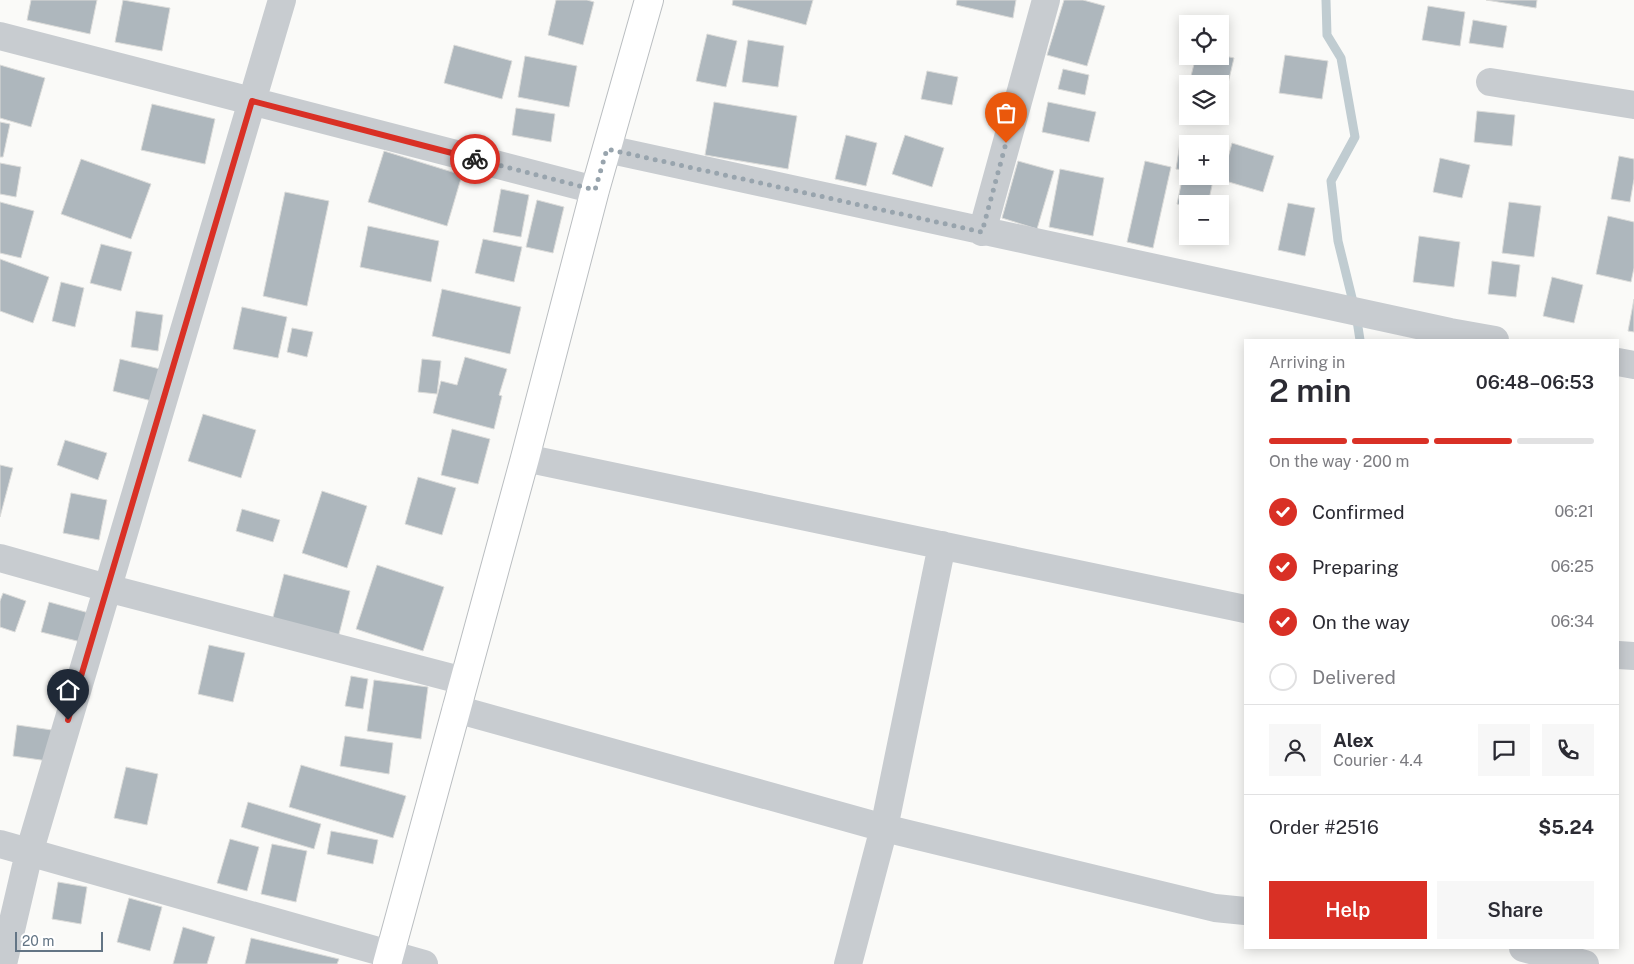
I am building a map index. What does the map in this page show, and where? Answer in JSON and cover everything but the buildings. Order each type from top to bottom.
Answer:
[{"type":"highway","points":[[389,959],[525,458],[595,190],[649,0]]},
{"type":"street","points":[[3,964],[29,852],[282,0]]},
{"type":"street","points":[[982,232],[1046,0]]},
{"type":"street","points":[[0,36],[595,190]]},
{"type":"street","points":[[1490,82],[1634,105]]},
{"type":"street","points":[[607,149],[982,232],[1489,339]]},
{"type":"street","points":[[1619,362],[1634,365]]},
{"type":"street","points":[[525,458],[1244,609]]},
{"type":"street","points":[[848,964],[884,828],[942,545]]},
{"type":"street","points":[[0,558],[107,588],[464,681]]},
{"type":"street","points":[[1619,655],[1634,656]]},
{"type":"street","points":[[456,709],[884,828],[1215,908],[1244,911]]},
{"type":"street","points":[[0,844],[389,959],[424,964]]},
{"type":"street","points":[[1526,949],[1585,964]]},
{"type":"waterway","points":[[1326,0],[1327,35],[1341,58],[1355,137],[1331,181],[1338,241],[1356,314],[1360,339]]},
{"type":"way so far","points":[[475,159],[595,190],[607,149],[982,232],[1006,143]]},
{"type":"route","points":[[68,720],[252,101],[475,159]]}]
